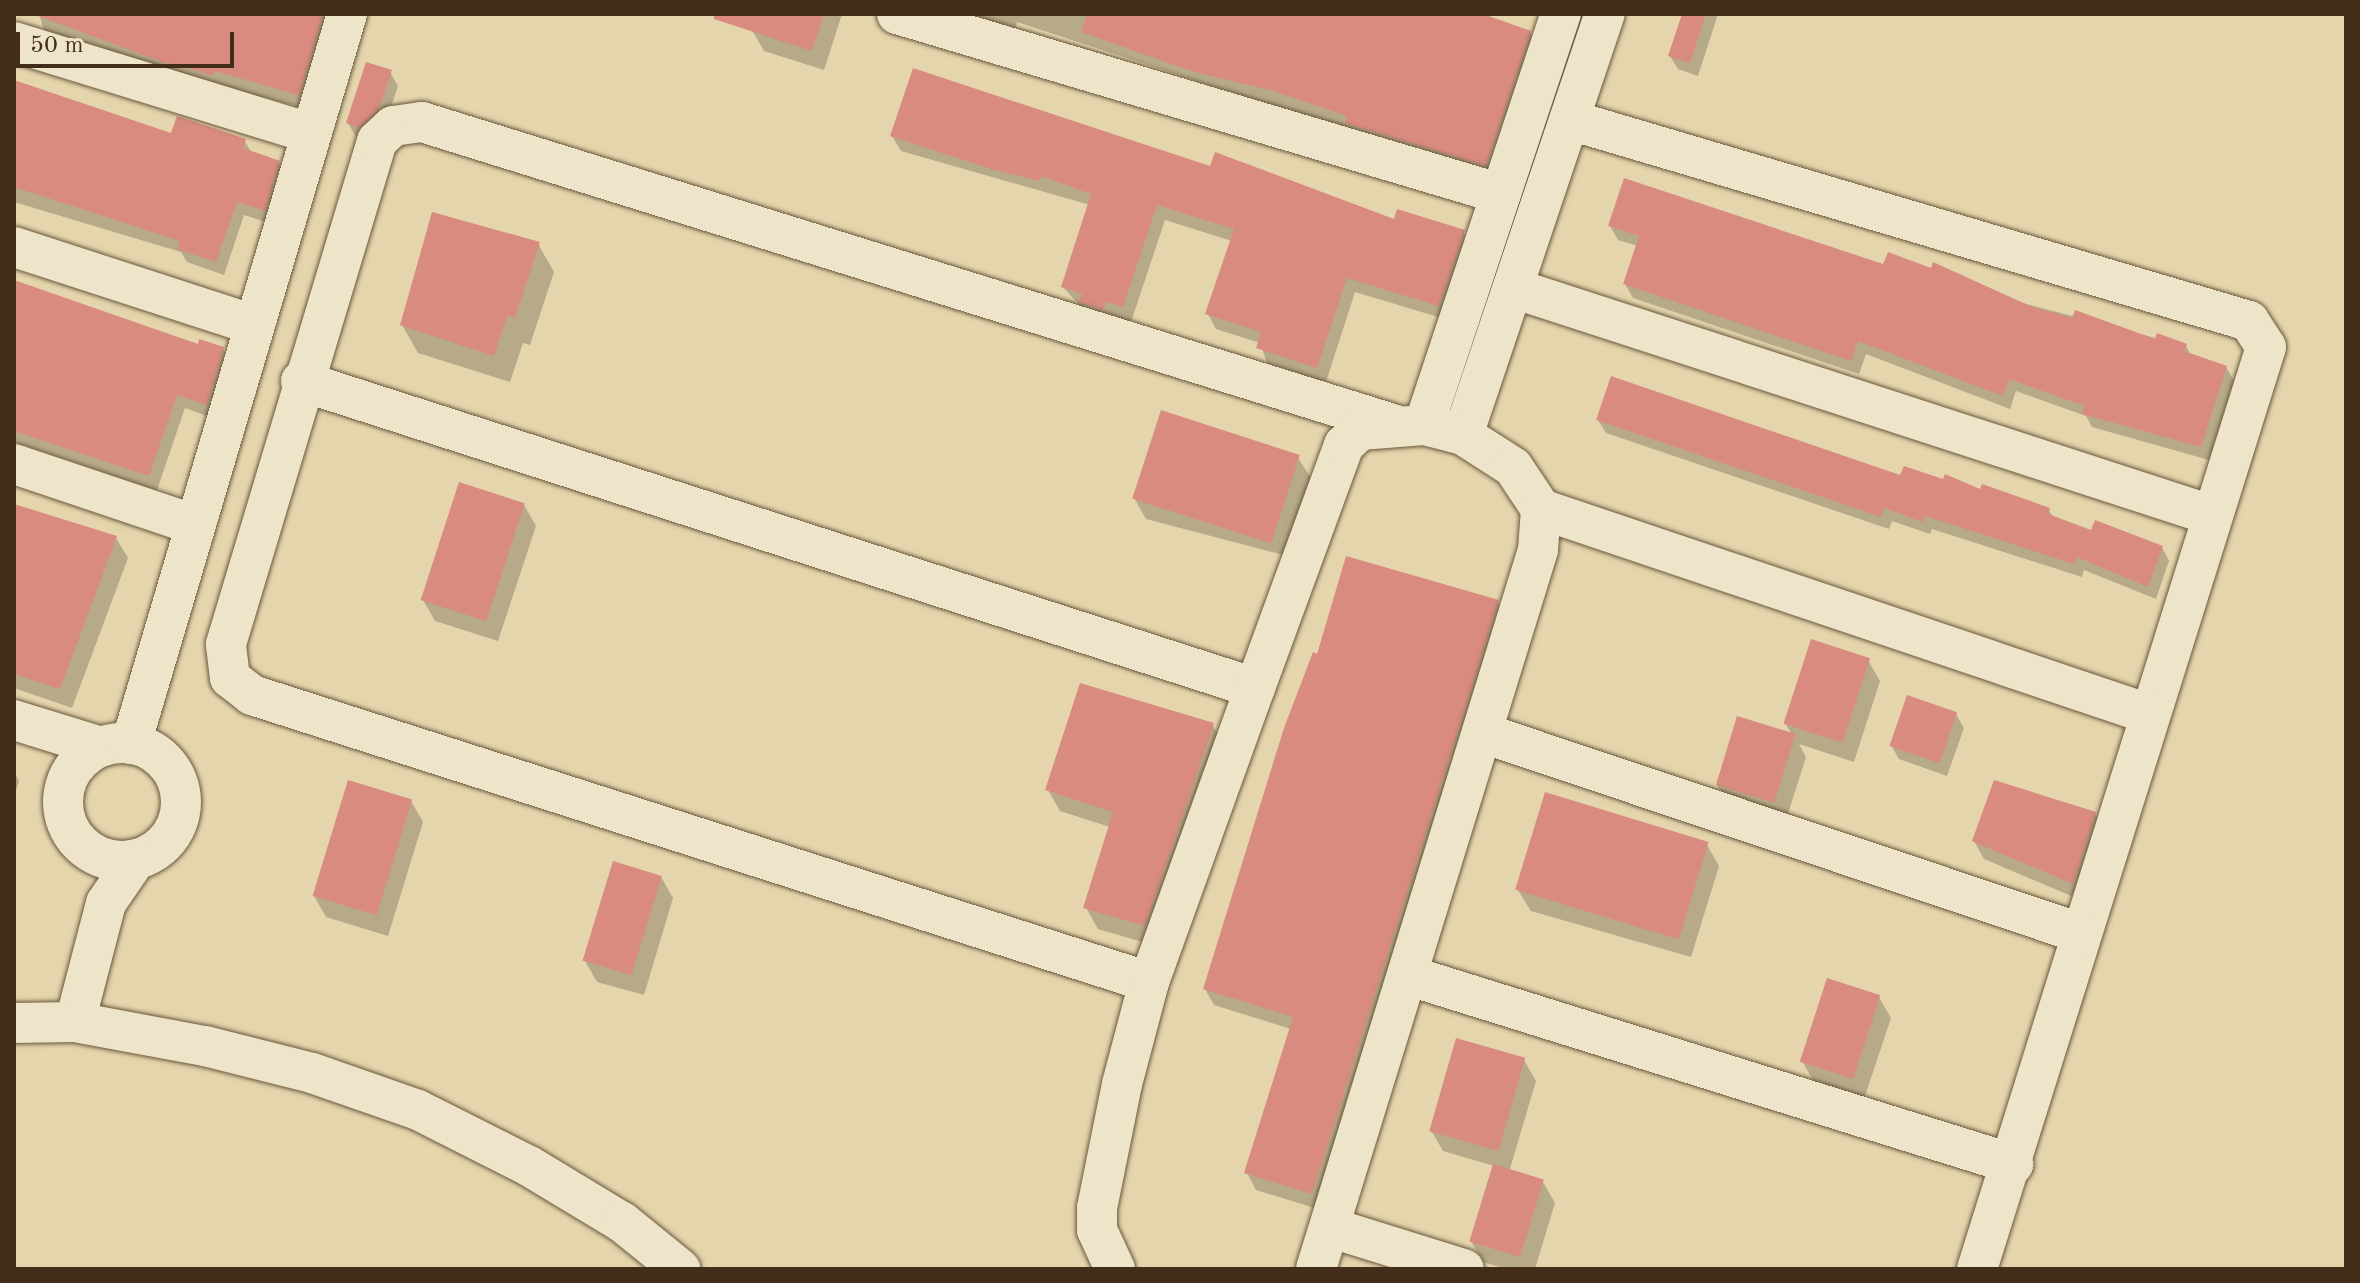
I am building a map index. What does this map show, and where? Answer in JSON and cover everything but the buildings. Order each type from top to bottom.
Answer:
[{"type":"street","points":[[14,720],[116,745],[159,756],[171,770],[181,805],[167,840],[117,858],[81,845],[63,810],[71,772],[116,745],[195,525],[347,14]]},
{"type":"street","points":[[897,14],[1501,194]]},
{"type":"street","points":[[1409,424],[1501,194],[1561,14]]},
{"type":"street","points":[[1463,435],[1605,14]]},
{"type":"street","points":[[14,42],[310,133]]},
{"type":"street","points":[[1570,120],[2249,321],[2266,347],[2080,933],[2013,1164],[1977,1269]]},
{"type":"street","points":[[1149,982],[252,695],[230,678],[226,644],[301,381],[377,141],[393,126],[422,122],[1409,424],[1463,435],[1513,467],[1541,509],[2149,714]]},
{"type":"street","points":[[14,247],[254,325]]},
{"type":"street","points":[[1513,288],[2211,515]]},
{"type":"street","points":[[301,381],[1255,688]]},
{"type":"street","points":[[1115,1269],[1097,1230],[1097,1208],[1149,982],[1344,445],[1360,430],[1409,424]]},
{"type":"street","points":[[14,464],[195,525]]},
{"type":"street","points":[[1316,1269],[1332,1228],[1410,976],[1538,550],[1541,509]]},
{"type":"street","points":[[1483,733],[2080,933]]},
{"type":"street","points":[[75,1022],[117,858]]},
{"type":"street","points":[[1410,976],[2013,1164]]},
{"type":"street","points":[[14,1023],[75,1022],[312,1073],[418,1110],[609,1214],[680,1269]]},
{"type":"street","points":[[1332,1228],[1464,1269]]}]
